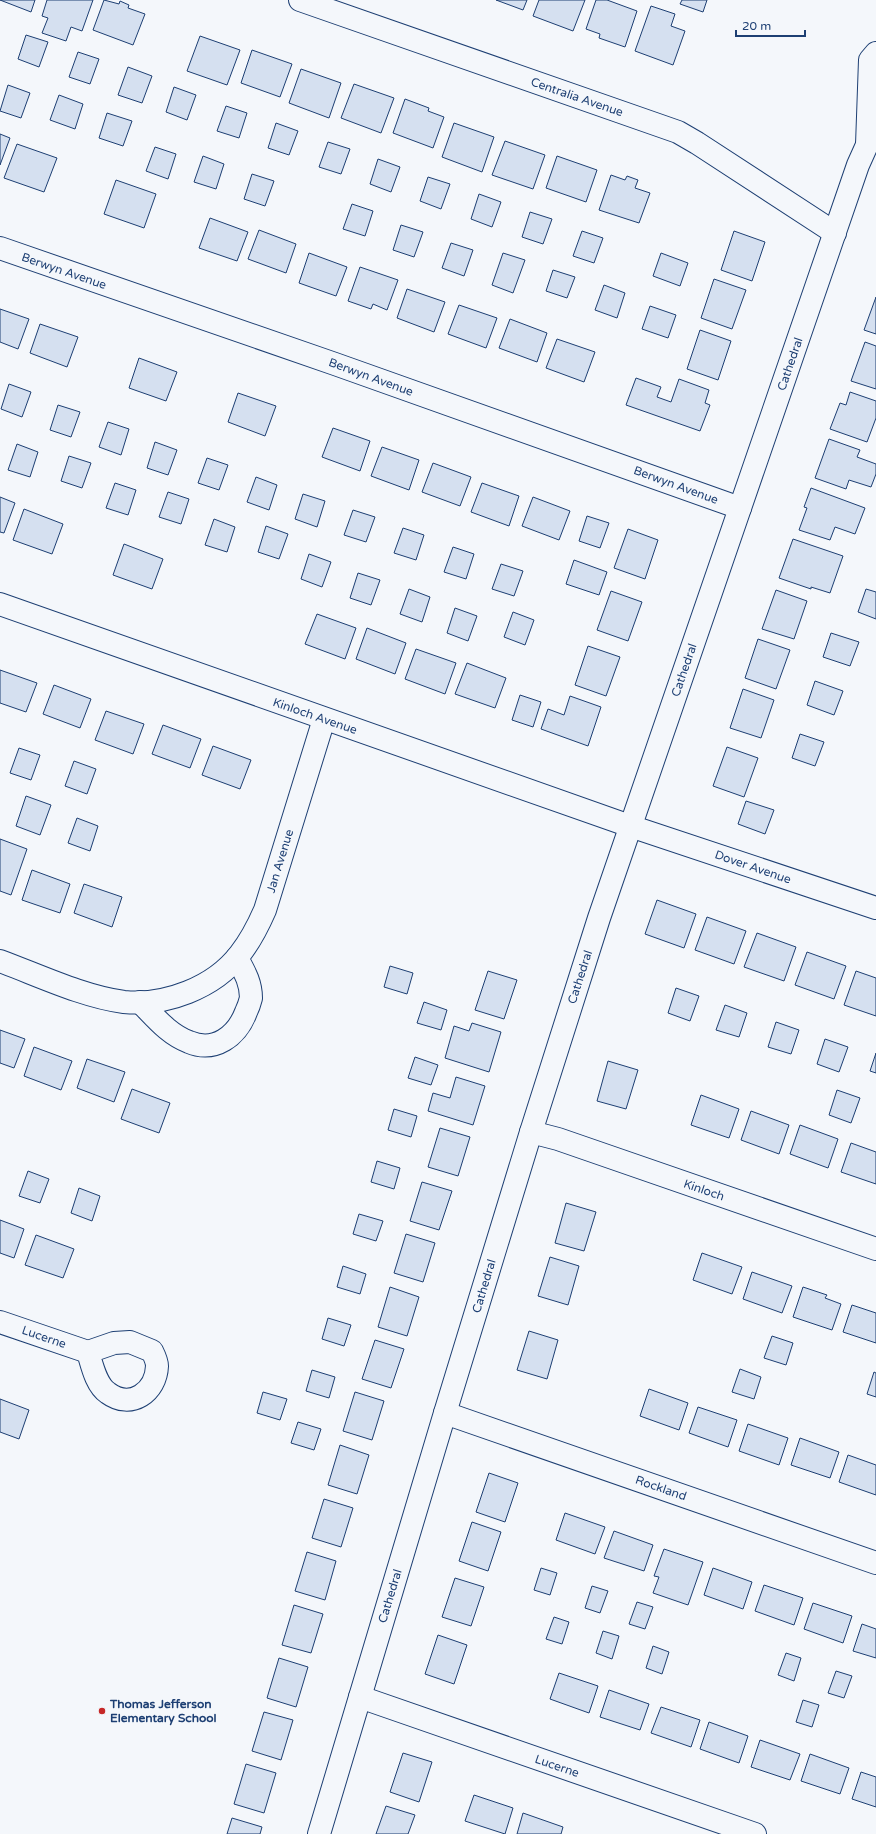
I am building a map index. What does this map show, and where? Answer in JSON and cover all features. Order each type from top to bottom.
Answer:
[{"type":"street","name":"Centralia Avenue","points":[[300,0],[678,132],[835,233]]},
{"type":"street","points":[[871,138],[870,60],[876,52]]},
{"type":"street","name":"Cathedral","points":[[320,1834],[445,1413],[531,1132],[599,918],[858,165],[871,138]]},
{"type":"street","name":"Berwyn Avenue","points":[[0,248],[335,364],[740,508]]},
{"type":"street","name":"Kinloch Avenue","points":[[0,604],[630,826]]},
{"type":"street","name":"Jan Avenue","points":[[0,961],[94,996],[124,1002],[140,1002],[172,998],[204,984],[216,976],[237,958],[253,936],[265,910],[324,719]]},
{"type":"street","name":"Dover Avenue","points":[[630,826],[876,908]]},
{"type":"street","points":[[140,1002],[164,1028],[189,1042],[205,1046],[219,1044],[233,1035],[243,1019],[251,999],[249,980],[237,958]]},
{"type":"street","name":"Kinloch","points":[[531,1132],[565,1142],[876,1249]]},
{"type":"street","name":"Lucerne","points":[[0,1322],[88,1352]]},
{"type":"street","name":"Rockland","points":[[445,1413],[876,1563]]},
{"type":"street","name":"Lucerne","points":[[360,1697],[755,1834]]},
{"type":"building","points":[[0,0],[35,0],[31,12]]},
{"type":"building","points":[[47,0],[93,0],[82,31],[71,27],[66,41],[42,33],[48,18],[42,16]]},
{"type":"building","points":[[104,0],[119,4],[120,1],[129,5],[128,8],[145,14],[133,45],[93,30]]},
{"type":"building","points":[[496,0],[527,0],[523,10]]},
{"type":"building","points":[[539,0],[585,0],[573,31],[533,16]]},
{"type":"building","points":[[596,0],[607,0],[637,11],[625,47],[599,38],[600,34],[586,29]]},
{"type":"building","points":[[682,0],[707,0],[703,12],[680,4]]},
{"type":"building","points":[[651,6],[675,14],[671,26],[685,31],[673,65],[635,51]]},
{"type":"building","points":[[26,35],[48,42],[39,67],[18,59]]},
{"type":"building","points":[[200,36],[240,50],[227,85],[187,71]]},
{"type":"building","points":[[252,50],[292,64],[280,97],[241,83]]},
{"type":"building","points":[[78,52],[99,59],[90,84],[69,77]]},
{"type":"building","points":[[128,67],[152,76],[142,103],[118,95]]},
{"type":"building","points":[[301,69],[341,83],[329,118],[289,103]]},
{"type":"building","points":[[354,84],[394,98],[381,133],[341,118]]},
{"type":"building","points":[[8,85],[30,93],[21,118],[0,111]]},
{"type":"building","points":[[174,87],[196,95],[187,120],[166,112]]},
{"type":"building","points":[[59,95],[83,104],[75,129],[50,120]]},
{"type":"building","points":[[405,99],[429,108],[428,111],[444,117],[433,148],[393,133]]},
{"type":"building","points":[[226,106],[247,113],[239,138],[217,131]]},
{"type":"building","points":[[107,113],[132,121],[123,146],[99,138]]},
{"type":"building","points":[[276,123],[298,131],[289,155],[268,148]]},
{"type":"building","points":[[454,123],[494,137],[482,172],[442,157]]},
{"type":"building","points":[[0,134],[10,138],[0,165]]},
{"type":"building","points":[[505,141],[545,155],[533,189],[492,175]]},
{"type":"building","points":[[328,142],[350,149],[341,174],[319,167]]},
{"type":"building","points":[[17,144],[57,158],[44,192],[4,178]]},
{"type":"building","points":[[155,147],[176,154],[168,179],[146,171]]},
{"type":"building","points":[[203,156],[224,164],[216,189],[194,182]]},
{"type":"building","points":[[557,156],[597,170],[586,202],[546,188]]},
{"type":"building","points":[[378,159],[400,167],[391,192],[370,184]]},
{"type":"building","points":[[252,174],[274,181],[265,206],[244,199]]},
{"type":"building","points":[[611,175],[625,180],[627,176],[638,180],[635,188],[650,193],[639,223],[599,210]]},
{"type":"building","points":[[428,177],[450,184],[441,209],[420,201]]},
{"type":"building","points":[[116,180],[156,194],[144,228],[104,214]]},
{"type":"building","points":[[479,194],[501,202],[492,227],[471,219]]},
{"type":"building","points":[[352,204],[373,211],[365,236],[343,229]]},
{"type":"building","points":[[530,212],[552,219],[543,244],[522,237]]},
{"type":"building","points":[[210,218],[248,232],[237,261],[199,248]]},
{"type":"building","points":[[401,225],[423,232],[414,257],[393,250]]},
{"type":"building","points":[[259,230],[296,244],[286,273],[248,259]]},
{"type":"building","points":[[582,231],[603,238],[594,263],[573,256]]},
{"type":"building","points":[[734,231],[765,242],[752,281],[721,270]]},
{"type":"building","points":[[451,243],[473,250],[464,276],[442,268]]},
{"type":"building","points":[[309,253],[347,267],[336,296],[299,283]]},
{"type":"building","points":[[503,253],[525,260],[513,293],[492,285]]},
{"type":"building","points":[[661,253],[688,263],[680,286],[653,276]]},
{"type":"building","points":[[360,267],[398,280],[387,310],[373,304],[371,309],[348,301]]},
{"type":"building","points":[[553,270],[575,277],[567,298],[546,291]]},
{"type":"building","points":[[714,279],[746,290],[732,329],[701,318]]},
{"type":"building","points":[[604,285],[625,293],[617,318],[595,310]]},
{"type":"building","points":[[407,289],[445,302],[434,332],[397,318]]},
{"type":"building","points":[[876,297],[876,334],[864,330]]},
{"type":"building","points":[[459,305],[497,318],[486,348],[448,334]]},
{"type":"building","points":[[650,306],[676,315],[668,338],[642,329]]},
{"type":"building","points":[[0,309],[29,319],[18,349],[0,342]]},
{"type":"building","points":[[510,319],[547,333],[537,362],[499,348]]},
{"type":"building","points":[[40,324],[78,337],[67,367],[30,353]]},
{"type":"building","points":[[700,330],[731,341],[718,380],[687,369]]},
{"type":"building","points":[[557,339],[595,352],[584,382],[546,368]]},
{"type":"building","points":[[865,342],[876,346],[876,389],[851,381]]},
{"type":"building","points":[[139,358],[177,372],[166,401],[129,388]]},
{"type":"building","points":[[636,378],[661,387],[657,397],[671,402],[679,379],[709,390],[705,403],[710,405],[700,431],[626,405]]},
{"type":"building","points":[[9,384],[31,392],[22,417],[1,409]]},
{"type":"building","points":[[850,392],[876,401],[876,418],[867,442],[830,429],[840,403],[846,405]]},
{"type":"building","points":[[238,393],[276,406],[265,436],[228,422]]},
{"type":"building","points":[[58,405],[80,412],[71,437],[50,430]]},
{"type":"building","points":[[108,422],[129,429],[121,455],[99,447]]},
{"type":"building","points":[[333,428],[370,441],[360,471],[322,457]]},
{"type":"building","points":[[829,439],[860,450],[857,457],[876,464],[876,474],[871,487],[849,480],[846,489],[815,478]]},
{"type":"building","points":[[155,442],[177,450],[168,475],[147,468]]},
{"type":"building","points":[[17,444],[38,452],[30,477],[8,470]]},
{"type":"building","points":[[382,447],[419,460],[409,490],[371,476]]},
{"type":"building","points":[[69,456],[91,463],[82,488],[61,481]]},
{"type":"building","points":[[207,458],[228,465],[219,490],[198,483]]},
{"type":"building","points":[[433,463],[471,477],[460,506],[422,492]]},
{"type":"building","points":[[256,477],[277,485],[269,510],[247,502]]},
{"type":"building","points":[[115,483],[136,490],[128,515],[106,508]]},
{"type":"building","points":[[482,483],[519,496],[509,526],[471,512]]},
{"type":"building","points":[[811,488],[865,508],[855,534],[835,527],[830,540],[799,530],[807,508],[804,507]]},
{"type":"building","points":[[168,492],[189,499],[181,524],[159,517]]},
{"type":"building","points":[[303,494],[325,501],[317,527],[295,519]]},
{"type":"building","points":[[0,497],[15,503],[4,533],[0,532]]},
{"type":"building","points":[[533,497],[570,511],[559,540],[522,526]]},
{"type":"building","points":[[24,509],[63,524],[52,554],[13,540]]},
{"type":"building","points":[[353,510],[375,517],[366,542],[344,535]]},
{"type":"building","points":[[587,516],[609,523],[600,548],[579,541]]},
{"type":"building","points":[[214,519],[235,527],[227,552],[205,545]]},
{"type":"building","points":[[266,526],[288,534],[279,559],[258,552]]},
{"type":"building","points":[[403,528],[424,535],[416,560],[394,553]]},
{"type":"building","points":[[628,529],[658,540],[645,579],[614,568]]},
{"type":"building","points":[[793,539],[843,556],[830,593],[811,587],[811,589],[779,578]]},
{"type":"building","points":[[124,544],[163,559],[152,589],[113,575]]},
{"type":"building","points":[[453,547],[474,554],[466,579],[444,572]]},
{"type":"building","points":[[309,554],[331,562],[322,587],[301,579]]},
{"type":"building","points":[[574,560],[607,572],[599,595],[566,584]]},
{"type":"building","points":[[501,564],[523,571],[514,596],[492,589]]},
{"type":"building","points":[[358,573],[380,580],[371,605],[350,598]]},
{"type":"building","points":[[409,589],[430,597],[422,622],[400,614]]},
{"type":"building","points":[[866,589],[876,592],[876,619],[858,612]]},
{"type":"building","points":[[776,590],[807,601],[794,639],[762,629]]},
{"type":"building","points":[[611,591],[642,602],[628,641],[597,630]]},
{"type":"building","points":[[455,608],[477,616],[468,641],[447,633]]},
{"type":"building","points":[[513,612],[534,620],[525,645],[504,637]]},
{"type":"building","points":[[317,614],[356,628],[345,659],[305,644]]},
{"type":"building","points":[[367,628],[406,643],[395,674],[356,659]]},
{"type":"building","points":[[831,633],[859,642],[850,666],[823,657]]},
{"type":"building","points":[[758,639],[790,650],[776,689],[745,678]]},
{"type":"building","points":[[588,646],[620,657],[606,696],[575,685]]},
{"type":"building","points":[[416,649],[456,663],[445,694],[405,679]]},
{"type":"building","points":[[467,663],[506,678],[495,708],[455,694]]},
{"type":"building","points":[[0,670],[37,683],[26,712],[0,703]]},
{"type":"building","points":[[815,681],[843,691],[834,715],[807,705]]},
{"type":"building","points":[[54,685],[91,699],[80,728],[43,714]]},
{"type":"building","points":[[743,689],[774,700],[761,738],[730,728]]},
{"type":"building","points":[[520,695],[541,702],[533,727],[512,720]]},
{"type":"building","points":[[570,696],[601,707],[588,746],[541,729],[548,709],[564,715]]},
{"type":"building","points":[[106,711],[144,724],[133,754],[95,740]]},
{"type":"building","points":[[163,725],[201,739],[190,768],[152,754]]},
{"type":"building","points":[[800,734],[824,742],[815,766],[792,758]]},
{"type":"building","points":[[213,746],[251,760],[240,789],[202,775]]},
{"type":"building","points":[[727,747],[758,758],[744,797],[713,786]]},
{"type":"building","points":[[19,748],[40,755],[31,780],[10,773]]},
{"type":"building","points":[[74,761],[96,769],[87,794],[65,786]]},
{"type":"building","points":[[26,796],[51,805],[40,835],[16,826]]},
{"type":"building","points":[[746,801],[774,810],[765,834],[738,824]]},
{"type":"building","points":[[77,818],[98,826],[90,851],[68,843]]},
{"type":"building","points":[[0,839],[27,849],[11,895],[0,891]]},
{"type":"building","points":[[32,870],[70,884],[60,913],[22,900]]},
{"type":"building","points":[[84,884],[122,897],[112,927],[74,913]]},
{"type":"building","points":[[657,900],[696,914],[684,948],[645,934]]},
{"type":"building","points":[[707,917],[746,931],[734,964],[695,950]]},
{"type":"building","points":[[757,933],[796,947],[784,981],[744,967]]},
{"type":"building","points":[[807,952],[846,966],[834,999],[795,985]]},
{"type":"building","points":[[390,966],[413,973],[407,994],[384,987]]},
{"type":"building","points":[[488,971],[517,980],[504,1019],[475,1010]]},
{"type":"building","points":[[856,971],[876,978],[876,1016],[844,1005]]},
{"type":"building","points":[[676,988],[699,996],[690,1021],[668,1013]]},
{"type":"building","points":[[424,1002],[447,1010],[441,1030],[417,1023]]},
{"type":"building","points":[[725,1005],[747,1013],[739,1037],[716,1030]]},
{"type":"building","points":[[776,1022],[799,1030],[791,1054],[768,1047]]},
{"type":"building","points":[[472,1023],[501,1032],[489,1072],[445,1058],[454,1026],[469,1031]]},
{"type":"building","points":[[0,1030],[25,1039],[14,1068],[0,1063]]},
{"type":"building","points":[[825,1039],[848,1047],[839,1072],[817,1064]]},
{"type":"building","points":[[34,1047],[72,1061],[61,1090],[24,1076]]},
{"type":"building","points":[[876,1053],[876,1073],[870,1071]]},
{"type":"building","points":[[415,1057],[438,1065],[431,1085],[408,1078]]},
{"type":"building","points":[[87,1059],[125,1072],[114,1102],[77,1088]]},
{"type":"building","points":[[608,1061],[638,1070],[626,1109],[597,1101]]},
{"type":"building","points":[[456,1077],[485,1086],[473,1125],[428,1111],[433,1093],[450,1098]]},
{"type":"building","points":[[132,1089],[170,1103],[159,1133],[121,1119]]},
{"type":"building","points":[[837,1090],[860,1098],[851,1123],[829,1115]]},
{"type":"building","points":[[701,1095],[739,1109],[729,1138],[691,1125]]},
{"type":"building","points":[[394,1109],[417,1116],[411,1137],[388,1130]]},
{"type":"building","points":[[751,1111],[789,1125],[779,1154],[741,1140]]},
{"type":"building","points":[[800,1125],[838,1139],[828,1168],[790,1154]]},
{"type":"building","points":[[440,1128],[470,1137],[458,1176],[428,1167]]},
{"type":"building","points":[[851,1143],[876,1152],[876,1184],[841,1172]]},
{"type":"building","points":[[377,1161],[400,1168],[394,1189],[371,1182]]},
{"type":"building","points":[[28,1171],[49,1179],[40,1203],[19,1196]]},
{"type":"building","points":[[422,1182],[452,1191],[439,1230],[410,1221]]},
{"type":"building","points":[[79,1188],[100,1196],[92,1221],[71,1213]]},
{"type":"building","points":[[566,1203],[596,1212],[584,1251],[555,1243]]},
{"type":"building","points":[[359,1214],[383,1221],[376,1241],[353,1234]]},
{"type":"building","points":[[0,1220],[24,1229],[14,1258],[0,1253]]},
{"type":"building","points":[[406,1234],[435,1243],[423,1282],[394,1273]]},
{"type":"building","points":[[36,1235],[74,1249],[63,1278],[25,1265]]},
{"type":"building","points":[[702,1253],[742,1267],[732,1294],[693,1280]]},
{"type":"building","points":[[550,1257],[579,1266],[568,1305],[538,1296]]},
{"type":"building","points":[[343,1266],[366,1274],[360,1294],[337,1287]]},
{"type":"building","points":[[752,1272],[792,1286],[782,1313],[743,1299]]},
{"type":"building","points":[[390,1287],[419,1297],[407,1336],[378,1327]]},
{"type":"building","points":[[803,1287],[827,1295],[825,1298],[841,1304],[832,1330],[793,1317]]},
{"type":"building","points":[[852,1305],[876,1313],[876,1343],[843,1332]]},
{"type":"building","points":[[328,1318],[351,1325],[344,1346],[322,1339]]},
{"type":"building","points":[[529,1331],[558,1340],[547,1379],[517,1370]]},
{"type":"building","points":[[772,1336],[793,1343],[786,1365],[764,1358]]},
{"type":"building","points":[[375,1340],[404,1349],[391,1388],[362,1379]]},
{"type":"building","points":[[740,1369],[761,1377],[754,1399],[732,1392]]},
{"type":"building","points":[[312,1370],[335,1377],[329,1398],[306,1391]]},
{"type":"building","points":[[874,1372],[876,1373],[876,1397],[867,1394]]},
{"type":"building","points":[[649,1389],[688,1403],[679,1430],[640,1416]]},
{"type":"building","points":[[263,1392],[287,1399],[280,1420],[257,1413]]},
{"type":"building","points":[[355,1392],[384,1401],[372,1440],[343,1431]]},
{"type":"building","points":[[0,1399],[29,1410],[19,1439],[0,1432]]},
{"type":"building","points":[[698,1407],[737,1420],[728,1447],[689,1433]]},
{"type":"building","points":[[298,1422],[321,1429],[314,1450],[291,1443]]},
{"type":"building","points":[[748,1424],[788,1438],[779,1465],[739,1451]]},
{"type":"building","points":[[800,1438],[839,1452],[830,1478],[791,1465]]},
{"type":"building","points":[[340,1445],[369,1455],[357,1494],[328,1485]]},
{"type":"building","points":[[848,1455],[876,1465],[876,1495],[839,1482]]},
{"type":"building","points":[[489,1473],[518,1483],[505,1522],[476,1512]]},
{"type":"building","points":[[324,1499],[353,1508],[341,1547],[312,1538]]},
{"type":"building","points":[[565,1513],[605,1527],[595,1554],[556,1540]]},
{"type":"building","points":[[472,1522],[501,1532],[488,1571],[459,1561]]},
{"type":"building","points":[[614,1531],[653,1545],[644,1571],[604,1558]]},
{"type":"building","points":[[664,1549],[703,1562],[688,1605],[653,1593],[659,1577],[654,1576]]},
{"type":"building","points":[[307,1552],[336,1561],[325,1600],[295,1591]]},
{"type":"building","points":[[541,1568],[557,1573],[550,1595],[534,1590]]},
{"type":"building","points":[[713,1568],[752,1582],[743,1609],[704,1595]]},
{"type":"building","points":[[455,1578],[484,1587],[471,1626],[442,1617]]},
{"type":"building","points":[[764,1585],[803,1598],[794,1625],[755,1611]]},
{"type":"building","points":[[592,1586],[608,1591],[600,1613],[585,1608]]},
{"type":"building","points":[[637,1602],[653,1607],[645,1629],[629,1624]]},
{"type":"building","points":[[813,1603],[852,1616],[843,1643],[804,1629]]},
{"type":"building","points":[[294,1605],[323,1614],[311,1653],[282,1645]]},
{"type":"building","points":[[554,1617],[569,1622],[562,1644],[546,1639]]},
{"type":"building","points":[[862,1624],[876,1629],[876,1658],[853,1651]]},
{"type":"building","points":[[603,1631],[619,1636],[612,1659],[596,1653]]},
{"type":"building","points":[[438,1635],[467,1645],[454,1684],[425,1674]]},
{"type":"building","points":[[653,1646],[669,1652],[662,1674],[646,1668]]},
{"type":"building","points":[[786,1653],[801,1658],[794,1681],[778,1675]]},
{"type":"building","points":[[279,1658],[308,1667],[296,1707],[267,1698]]},
{"type":"building","points":[[836,1671],[852,1676],[844,1698],[828,1693]]},
{"type":"building","points":[[559,1673],[598,1686],[589,1713],[550,1699]]},
{"type":"building","points":[[609,1690],[649,1704],[640,1730],[600,1717]]},
{"type":"building","points":[[803,1700],[819,1705],[812,1727],[796,1722]]},
{"type":"building","points":[[661,1707],[700,1720],[691,1747],[651,1733]]},
{"type":"building","points":[[264,1712],[293,1720],[281,1760],[252,1751]]},
{"type":"building","points":[[709,1722],[748,1736],[739,1763],[700,1749]]},
{"type":"building","points":[[760,1740],[800,1754],[790,1780],[751,1767]]},
{"type":"building","points":[[403,1753],[432,1762],[419,1802],[390,1792]]},
{"type":"building","points":[[810,1754],[849,1768],[840,1794],[801,1781]]},
{"type":"building","points":[[246,1764],[276,1773],[264,1813],[234,1804]]},
{"type":"building","points":[[861,1772],[876,1777],[876,1807],[852,1799]]},
{"type":"building","points":[[474,1795],[513,1808],[505,1834],[465,1821]]},
{"type":"building","points":[[386,1806],[415,1815],[408,1834],[376,1834]]},
{"type":"building","points":[[523,1813],[563,1827],[561,1834],[517,1834]]},
{"type":"building","points":[[232,1818],[262,1827],[260,1834],[227,1834]]},
{"type":"place","name":"Thomas Jefferson Elementary School","points":[[102,1711]]}]
